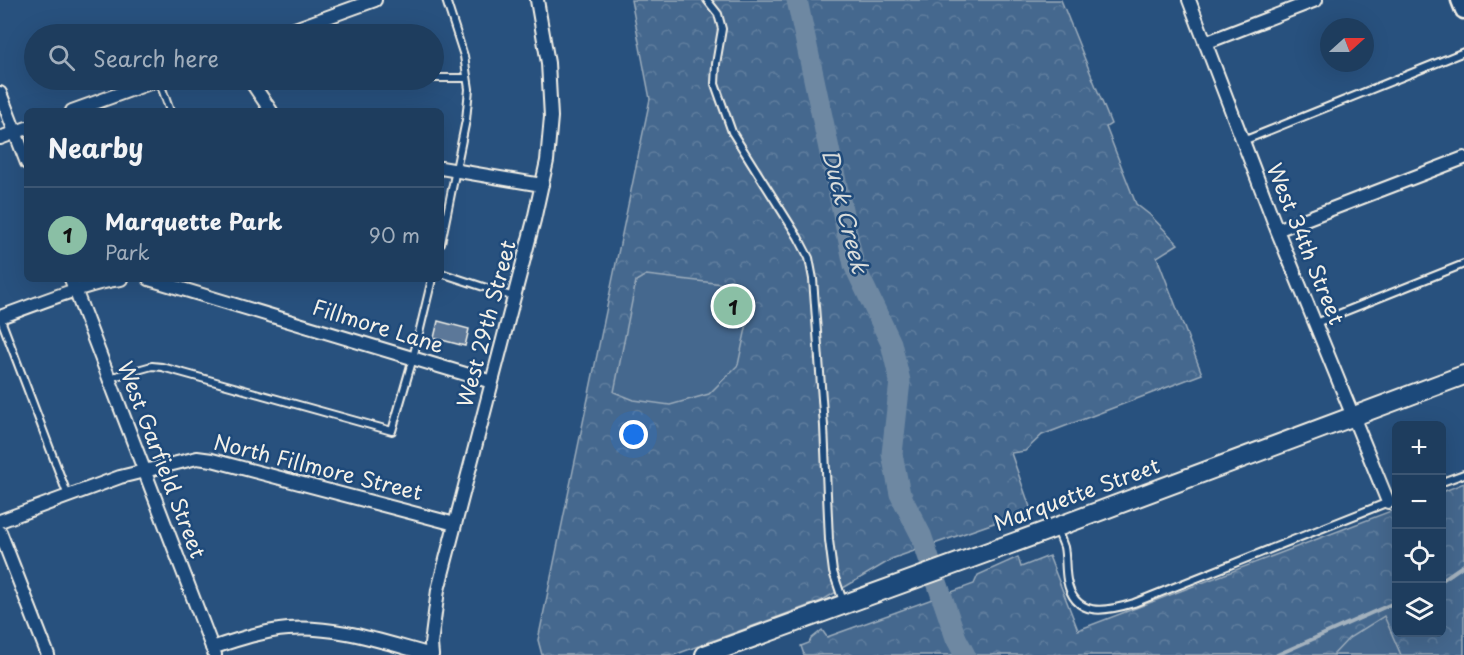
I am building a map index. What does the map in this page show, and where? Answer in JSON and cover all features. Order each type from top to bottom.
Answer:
[{"type":"main road","name":"Marquette Street","points":[[705,655],[1464,375]]},
{"type":"street","points":[[324,24],[375,0]]},
{"type":"street","name":"West 29th Street","points":[[432,655],[431,644],[438,590],[547,161],[551,117],[548,63],[537,0]]},
{"type":"street","name":"West 34th Street","points":[[1189,0],[1277,230],[1354,417],[1392,501]]},
{"type":"street","points":[[1205,43],[1316,0]]},
{"type":"street","points":[[1460,0],[1464,10]]},
{"type":"street","points":[[80,108],[130,90]]},
{"type":"street","points":[[257,90],[269,108]]},
{"type":"street","points":[[0,93],[21,130],[24,146]]},
{"type":"street","points":[[0,138],[21,130]]},
{"type":"street","points":[[1277,230],[1464,158]]},
{"type":"street","points":[[444,169],[542,185]]},
{"type":"street","name":"West Garfield Street","points":[[72,282],[213,652]]},
{"type":"street","points":[[0,317],[105,282]]},
{"type":"street","name":"Fillmore Lane","points":[[159,282],[492,382]]},
{"type":"street","name":"North Fillmore Street","points":[[0,521],[120,477],[197,458],[455,524]]},
{"type":"street","points":[[0,532],[48,655]]},
{"type":"street","points":[[213,652],[241,638],[288,629],[323,630],[368,638],[432,655]]},
{"type":"lane","points":[[444,230],[457,171],[469,89],[464,56],[446,0]]},
{"type":"lane","points":[[707,0],[718,14],[723,29],[716,64],[715,84],[732,132],[798,237],[808,258],[813,279],[824,426],[829,540],[833,572],[852,602]]},
{"type":"lane","points":[[1243,141],[1464,52]]},
{"type":"lane","points":[[444,78],[467,78]]},
{"type":"lane","points":[[162,90],[169,108]]},
{"type":"lane","points":[[1315,323],[1464,264]]},
{"type":"lane","points":[[444,274],[514,297]]},
{"type":"lane","points":[[109,378],[152,366],[392,431],[431,282]]},
{"type":"lane","points":[[0,317],[68,496]]},
{"type":"lane","points":[[1446,481],[1464,474]]},
{"type":"lane","points":[[1057,527],[1064,547],[1069,590],[1075,600],[1093,610],[1109,611],[1392,501]]},
{"type":"green space","points":[[631,0],[1061,0],[1111,124],[1106,127],[1136,204],[1178,244],[1157,257],[1202,374],[1042,435],[1025,451],[1011,453],[1031,510],[894,558],[821,601],[674,655],[542,655],[538,640],[650,99]]},
{"type":"green space","points":[[646,275],[740,286],[748,319],[738,365],[709,394],[670,405],[634,400],[614,392],[636,281]]},
{"type":"green space","points":[[1464,483],[1464,655],[804,655],[801,646],[809,643],[822,630],[827,637],[974,584],[978,575],[1018,557],[1021,567],[1049,556],[1078,630],[1392,511],[1392,637],[1446,637],[1446,490]]},
{"type":"green space","points":[[1384,616],[1401,655],[1333,655],[1349,638]]},
{"type":"building","points":[[438,321],[469,329],[465,346],[434,338]]},
{"type":"waterway","name":"Duck Creek","points":[[797,0],[854,265],[891,343],[900,381],[892,454],[900,494],[921,535],[956,638],[965,655]]},
{"type":"waterway","points":[[1446,577],[1464,565]]},
{"type":"waterway","points":[[1277,655],[1392,604]]},
{"type":"place","name":"Marquette Park","points":[[733,306]]}]
